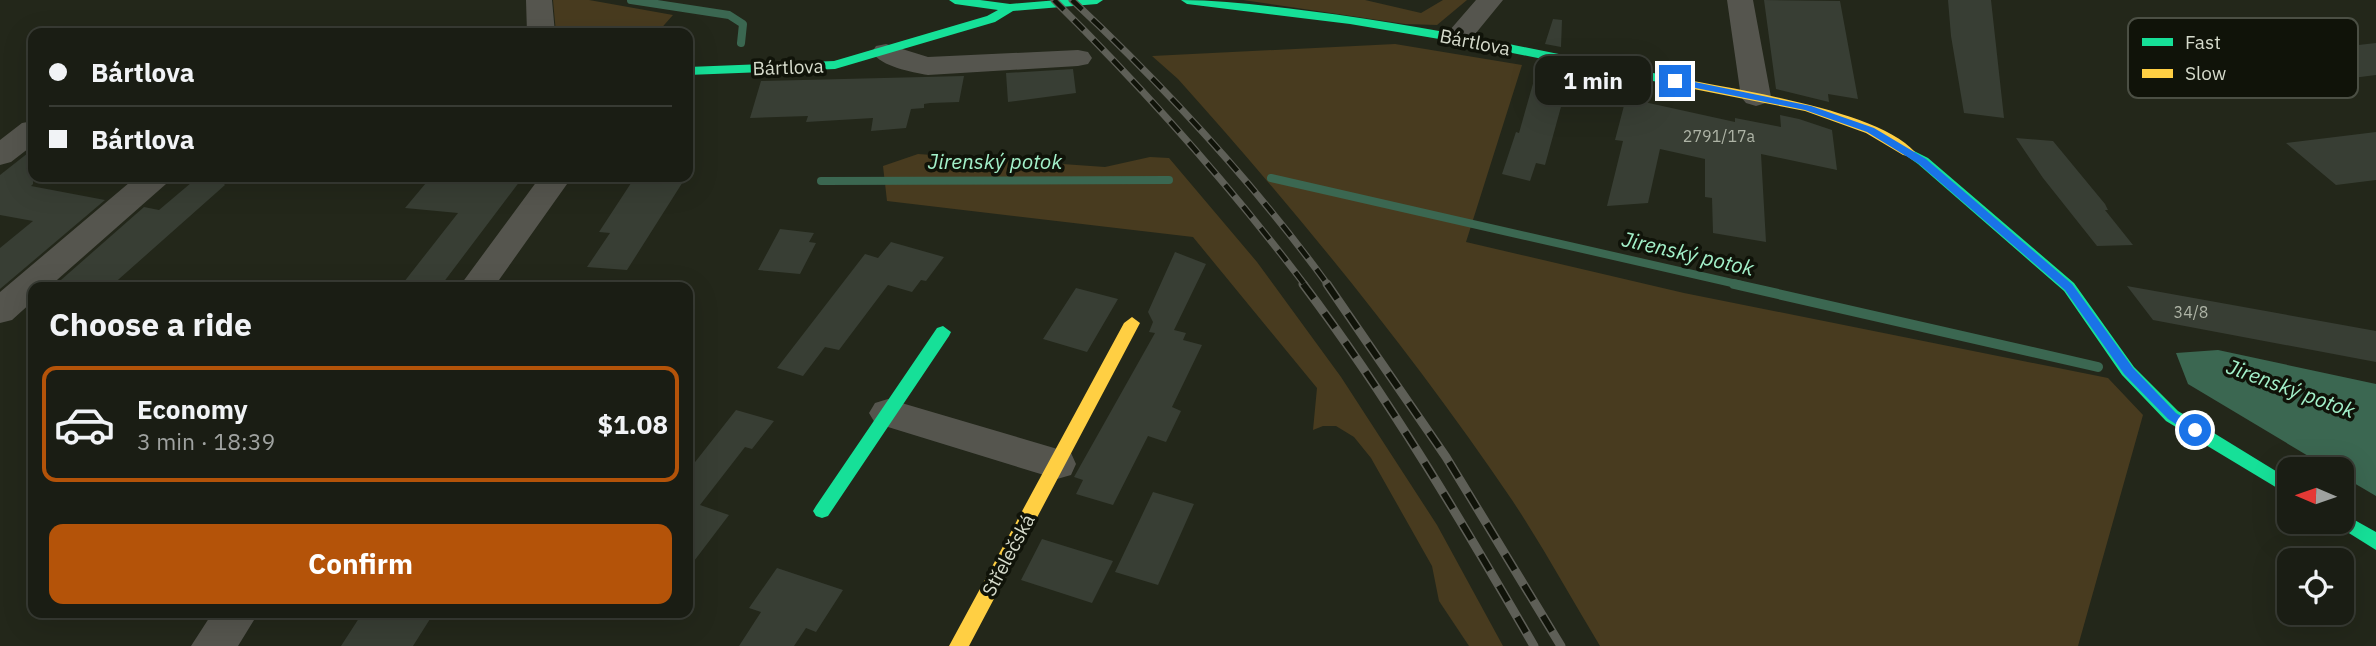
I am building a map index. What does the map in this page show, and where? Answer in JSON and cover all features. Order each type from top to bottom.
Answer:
[{"type":"street","points":[[539,0],[541,28]]},
{"type":"street","points":[[955,0],[1017,8],[1097,0]]},
{"type":"street","name":"Bártlova","points":[[1187,0],[1350,20],[1457,38],[1808,108],[1871,130],[1923,161],[2068,287],[2128,371],[2172,416],[2277,481]]},
{"type":"street","points":[[1457,38],[1490,0]]},
{"type":"street","points":[[1740,0],[1756,97]]},
{"type":"street","name":"Bártlova","points":[[693,71],[835,65],[887,52],[1017,8]]},
{"type":"street","points":[[887,52],[915,64],[928,66],[1078,58]]},
{"type":"street","points":[[0,155],[28,135]]},
{"type":"street","points":[[34,282],[149,182]]},
{"type":"street","points":[[479,282],[552,182]]},
{"type":"street","points":[[0,311],[28,287]]},
{"type":"street","name":"Střelečská","points":[[959,646],[1132,323]]},
{"type":"street","points":[[822,511],[943,332]]},
{"type":"street","points":[[888,413],[1057,464]]},
{"type":"street","points":[[2354,528],[2376,542]]},
{"type":"street","points":[[213,646],[234,618]]},
{"type":"shaded area","points":[[553,0],[589,0],[673,15],[661,28],[556,28]]},
{"type":"shaded area","points":[[1243,0],[1365,0],[1421,13],[1443,0],[1467,0],[1437,25],[1405,24]]},
{"type":"shaded area","points":[[1395,44],[1522,65],[1466,242],[1684,293],[2108,378],[2143,415],[2078,646],[1600,646],[1512,500],[1394,337],[1267,180],[1178,79],[1152,56]]},
{"type":"shaded area","points":[[918,154],[1105,167],[1150,157],[1169,158],[1257,262],[1341,377],[1437,525],[1503,646],[1469,646],[1439,601],[1432,566],[1371,458],[1354,437],[1336,426],[1323,426],[1313,430],[1317,388],[1193,237],[887,201],[883,166]]},
{"type":"water","points":[[2218,350],[2376,384],[2376,496],[2354,483],[2354,457],[2310,457],[2188,384],[2176,353]]},
{"type":"building","points":[[1764,0],[1840,1],[1858,99],[1828,94],[1829,102],[1776,89]]},
{"type":"building","points":[[1948,0],[1991,0],[2004,118],[1964,113]]},
{"type":"building","points":[[1553,19],[1562,20],[1561,47],[1545,44]]},
{"type":"building","points":[[2376,43],[2376,75],[2358,77],[2358,45]]},
{"type":"building","points":[[1538,66],[1560,70],[1559,83],[1567,85],[1545,165],[1536,163],[1530,181],[1502,174],[1516,132],[1519,133]]},
{"type":"building","points":[[1073,69],[1076,93],[1008,102],[1006,73]]},
{"type":"building","points":[[964,76],[959,102],[930,103],[924,104],[924,108],[911,109],[906,128],[871,131],[873,118],[806,122],[808,116],[750,118],[761,81]]},
{"type":"building","points":[[1626,98],[1735,122],[1735,118],[1781,127],[1780,115],[1832,130],[1837,170],[1761,154],[1766,242],[1713,233],[1712,198],[1705,197],[1705,159],[1660,149],[1648,203],[1607,206],[1623,141],[1615,140]]},
{"type":"building","points":[[2376,132],[2376,180],[2336,185],[2286,143]]},
{"type":"building","points":[[2016,138],[2053,141],[2105,204],[2108,210],[2105,210],[2133,245],[2097,246],[2043,178]]},
{"type":"building","points":[[28,153],[28,182],[33,182],[31,186],[105,200],[0,289],[0,248],[33,221],[0,215],[0,175]]},
{"type":"building","points":[[192,182],[222,182],[225,185],[116,282],[59,282],[144,207],[159,210]]},
{"type":"building","points":[[427,182],[519,182],[444,282],[404,282],[458,213],[405,208]]},
{"type":"building","points":[[632,182],[683,182],[627,270],[587,267],[610,233],[599,232]]},
{"type":"building","points":[[780,229],[814,233],[809,242],[816,243],[800,274],[758,270]]},
{"type":"building","points":[[891,242],[944,257],[926,281],[921,280],[912,292],[888,285],[839,350],[825,347],[803,376],[777,368],[865,254],[878,258]]},
{"type":"building","points":[[1175,252],[1206,264],[1174,330],[1186,333],[1183,340],[1202,345],[1172,407],[1181,411],[1166,442],[1148,436],[1113,505],[1076,494],[1083,480],[1074,477],[1155,333],[1149,332],[1153,322],[1148,312]]},
{"type":"building","points":[[2127,286],[2376,331],[2376,362],[2153,320]]},
{"type":"building","points":[[1076,288],[1118,299],[1087,352],[1043,339]]},
{"type":"building","points":[[736,410],[774,421],[752,449],[745,447],[700,505],[729,515],[693,562],[693,465]]},
{"type":"building","points":[[1153,492],[1194,504],[1158,585],[1115,572]]},
{"type":"building","points":[[1042,539],[1113,561],[1092,603],[1021,580]]},
{"type":"building","points":[[777,568],[843,590],[816,632],[806,628],[794,646],[739,646],[761,612],[749,608]]},
{"type":"building","points":[[359,618],[430,619],[413,646],[341,646]]},
{"type":"waterway","name":"Jirenský potok","points":[[631,0],[729,15],[743,24],[741,43]]},
{"type":"waterway","name":"Jirenský potok","points":[[1271,178],[1741,285]]},
{"type":"waterway","name":"Jirenský potok","points":[[821,181],[1169,180]]},
{"type":"waterway","name":"Jirenský potok","points":[[1734,284],[2098,367]]},
{"type":"railway","points":[[1054,0],[1185,138],[1305,285]]},
{"type":"railway","points":[[1072,0],[1141,67],[1207,137],[1270,209],[1328,285]]},
{"type":"railway","points":[[1303,284],[1395,416],[1534,646]]},
{"type":"railway","points":[[1327,284],[1446,457],[1561,646]]},
{"type":"traffic: fast","points":[[955,0],[1010,8],[1097,0]]},
{"type":"traffic: fast","points":[[1187,0],[1350,20],[1457,38],[1673,81]]},
{"type":"traffic: fast","points":[[693,71],[835,65],[991,19],[1010,8]]},
{"type":"traffic: fast","points":[[1908,152],[1923,161],[2069,287],[2128,371],[2172,416],[2277,481]]},
{"type":"traffic: fast","points":[[822,511],[943,332]]},
{"type":"traffic: fast","points":[[2354,528],[2376,542]]},
{"type":"traffic: slow","points":[[1673,81],[1808,108],[1871,130],[1908,152]]},
{"type":"traffic: slow","points":[[959,646],[1132,323]]},
{"type":"route","points":[[1675,81],[1808,108],[1871,130],[1923,161],[2068,287],[2128,371],[2172,416],[2195,430]]}]
